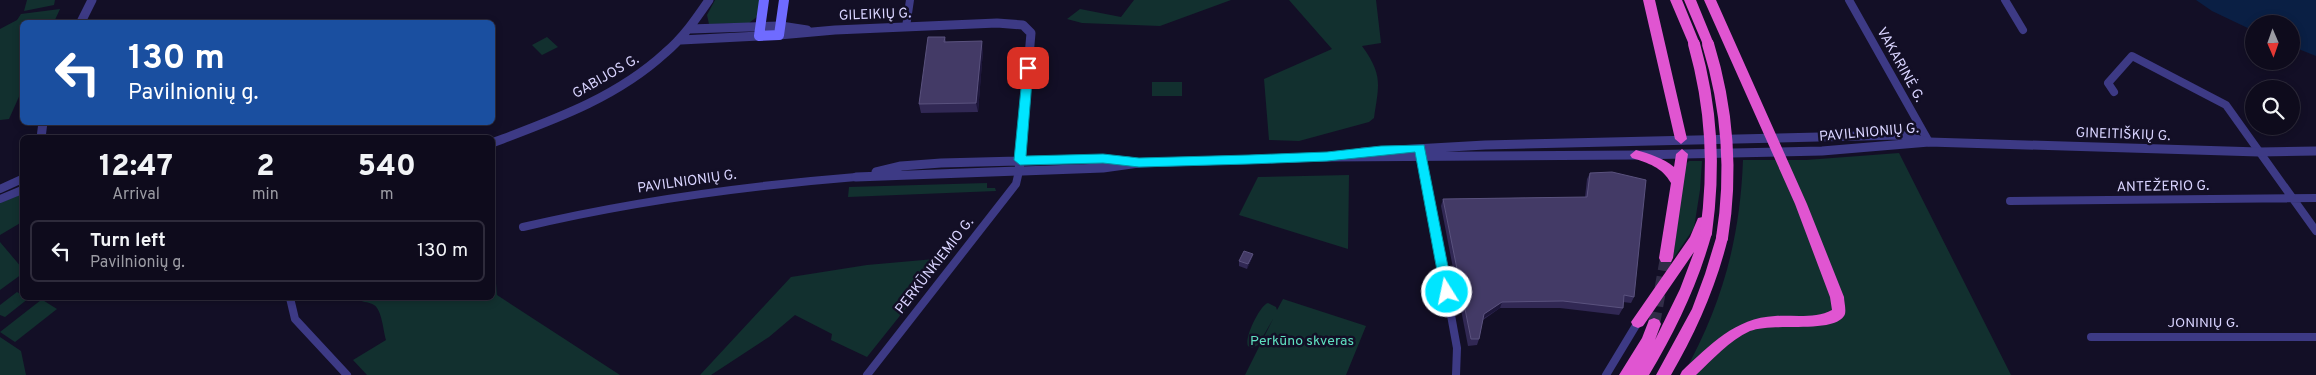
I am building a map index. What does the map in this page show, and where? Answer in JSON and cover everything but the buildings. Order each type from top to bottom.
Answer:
[{"type":"highway","points":[[1649,0],[1687,139]]},
{"type":"highway","points":[[1641,375],[1662,341],[1693,277],[1710,206],[1713,169],[1712,128],[1704,78],[1694,44],[1676,0]]},
{"type":"highway","points":[[1664,375],[1677,353],[1711,280],[1722,238],[1728,201],[1729,142],[1724,101],[1708,44],[1690,0]]},
{"type":"highway","points":[[1687,375],[1730,336],[1754,324],[1833,318],[1839,313],[1837,297],[1822,258],[1772,137],[1710,0]]},
{"type":"highway","points":[[1666,258],[1682,154]]},
{"type":"highway","points":[[1636,155],[1659,162],[1674,174],[1677,182]]},
{"type":"highway","points":[[1638,322],[1703,232]]},
{"type":"highway","points":[[1626,375],[1648,340],[1654,324]]},
{"type":"main road","points":[[760,32],[764,0]]},
{"type":"main road","points":[[780,31],[784,0]]},
{"type":"main road","name":"GILEIKIŲ G.","points":[[760,32],[780,31]]},
{"type":"street","points":[[82,20],[92,0]]},
{"type":"street","name":"GABIJOS G.","points":[[495,142],[582,108],[609,95],[642,74],[681,40],[709,0]]},
{"type":"street","points":[[906,27],[910,0]]},
{"type":"street","name":"VAKARINĖ G.","points":[[1849,0],[1929,142]]},
{"type":"street","points":[[2006,0],[2023,30]]},
{"type":"street","name":"GILEIKIŲ G.","points":[[780,31],[1017,23],[1028,28],[1031,33],[1019,171]]},
{"type":"street","name":"GILEIKIŲ G.","points":[[690,29],[760,32]]},
{"type":"street","name":"GILEIKIŲ G.","points":[[681,40],[760,32]]},
{"type":"street","points":[[2114,92],[2108,83],[2132,56],[2226,105],[2316,231]]},
{"type":"street","name":"PAVILNIONIŲ G.","points":[[856,177],[890,168],[915,165],[1020,160],[1103,159],[1139,162],[1327,157],[1687,139],[1772,137],[1901,135],[1914,136],[1929,142]]},
{"type":"street","points":[[1682,154],[1687,139]]},
{"type":"street","name":"PAVILNIONIŲ G.","points":[[1421,152],[1636,155],[1861,149],[1929,142]]},
{"type":"street","name":"GINEITIŠKIŲ G.","points":[[1929,142],[2316,152]]},
{"type":"street","points":[[1421,152],[1457,348],[1458,364],[1456,375]]},
{"type":"street","name":"PAVILNIONIŲ G.","points":[[523,227],[600,209],[695,193],[856,177],[1103,168],[1139,162]]},
{"type":"street","name":"PERKŪNKIEMIO G.","points":[[867,375],[1016,184],[1019,171]]},
{"type":"street","points":[[0,189],[20,180]]},
{"type":"street","points":[[0,199],[20,191]]},
{"type":"street","name":"ANTEŽERIO G.","points":[[2010,201],[2316,198]]},
{"type":"street","points":[[290,300],[295,319],[347,375]]},
{"type":"street","points":[[1606,375],[1638,322]]},
{"type":"street","name":"JONINIŲ G.","points":[[2091,337],[2316,337]]},
{"type":"green space","points":[[27,0],[55,0],[54,5],[24,11]]},
{"type":"green space","points":[[715,0],[761,0],[758,16],[749,23],[709,24],[707,15]]},
{"type":"green space","points":[[1134,0],[1231,0],[1160,26],[1082,23],[1067,19],[1080,9],[1121,17]]},
{"type":"green space","points":[[1289,0],[1376,0],[1381,43],[1362,46],[1369,56],[1378,80],[1374,118],[1369,122],[1299,141],[1269,140],[1264,79],[1332,49]]},
{"type":"green space","points":[[60,9],[55,20],[20,20],[20,94],[9,119],[0,120],[0,29],[17,20],[21,14]]},
{"type":"green space","points":[[547,37],[558,47],[542,55],[532,45]]},
{"type":"green space","points":[[1152,82],[1182,82],[1182,96],[1152,96]]},
{"type":"green space","points":[[1899,153],[2011,375],[1683,375],[1708,323],[1726,271],[1738,218],[1743,160],[1806,160]]},
{"type":"green space","points":[[1689,161],[1702,161],[1694,228],[1673,259],[1685,165]]},
{"type":"green space","points":[[1349,175],[1348,249],[1239,215],[1258,177]]},
{"type":"green space","points":[[987,183],[987,188],[995,188],[996,191],[848,197],[849,187]]},
{"type":"green space","points":[[20,195],[20,223],[0,235],[0,203]]},
{"type":"green space","points":[[0,242],[20,266],[20,275],[0,290]]},
{"type":"green space","points":[[946,258],[867,357],[831,340],[832,334],[795,315],[769,337],[711,375],[700,375],[791,277],[867,265]]},
{"type":"green space","points":[[495,271],[497,295],[620,375],[367,375],[353,360],[386,340],[381,316],[377,308],[372,304],[359,300],[495,300]]},
{"type":"green space","points":[[17,292],[20,294],[20,300],[26,300],[5,317],[0,315],[0,305]]},
{"type":"green space","name":"Perkūno skveras","points":[[1283,299],[1366,326],[1346,375],[1245,375],[1273,319],[1258,345],[1252,348],[1248,346],[1247,342],[1254,322],[1265,305],[1268,303],[1276,307],[1277,310]]},
{"type":"green space","points":[[41,300],[57,309],[15,342],[0,332]]},
{"type":"green space","points":[[0,337],[21,351],[26,375],[0,375]]},
{"type":"water","points":[[2196,0],[2316,0],[2316,56],[2300,50],[2300,15],[2245,15],[2245,27],[2212,11]]},
{"type":"tunnel","points":[[1654,324],[1666,258]]},
{"type":"route","points":[[1028,68],[1020,160],[1103,159],[1139,162],[1249,160],[1327,157],[1397,148],[1420,148],[1447,292]]}]
